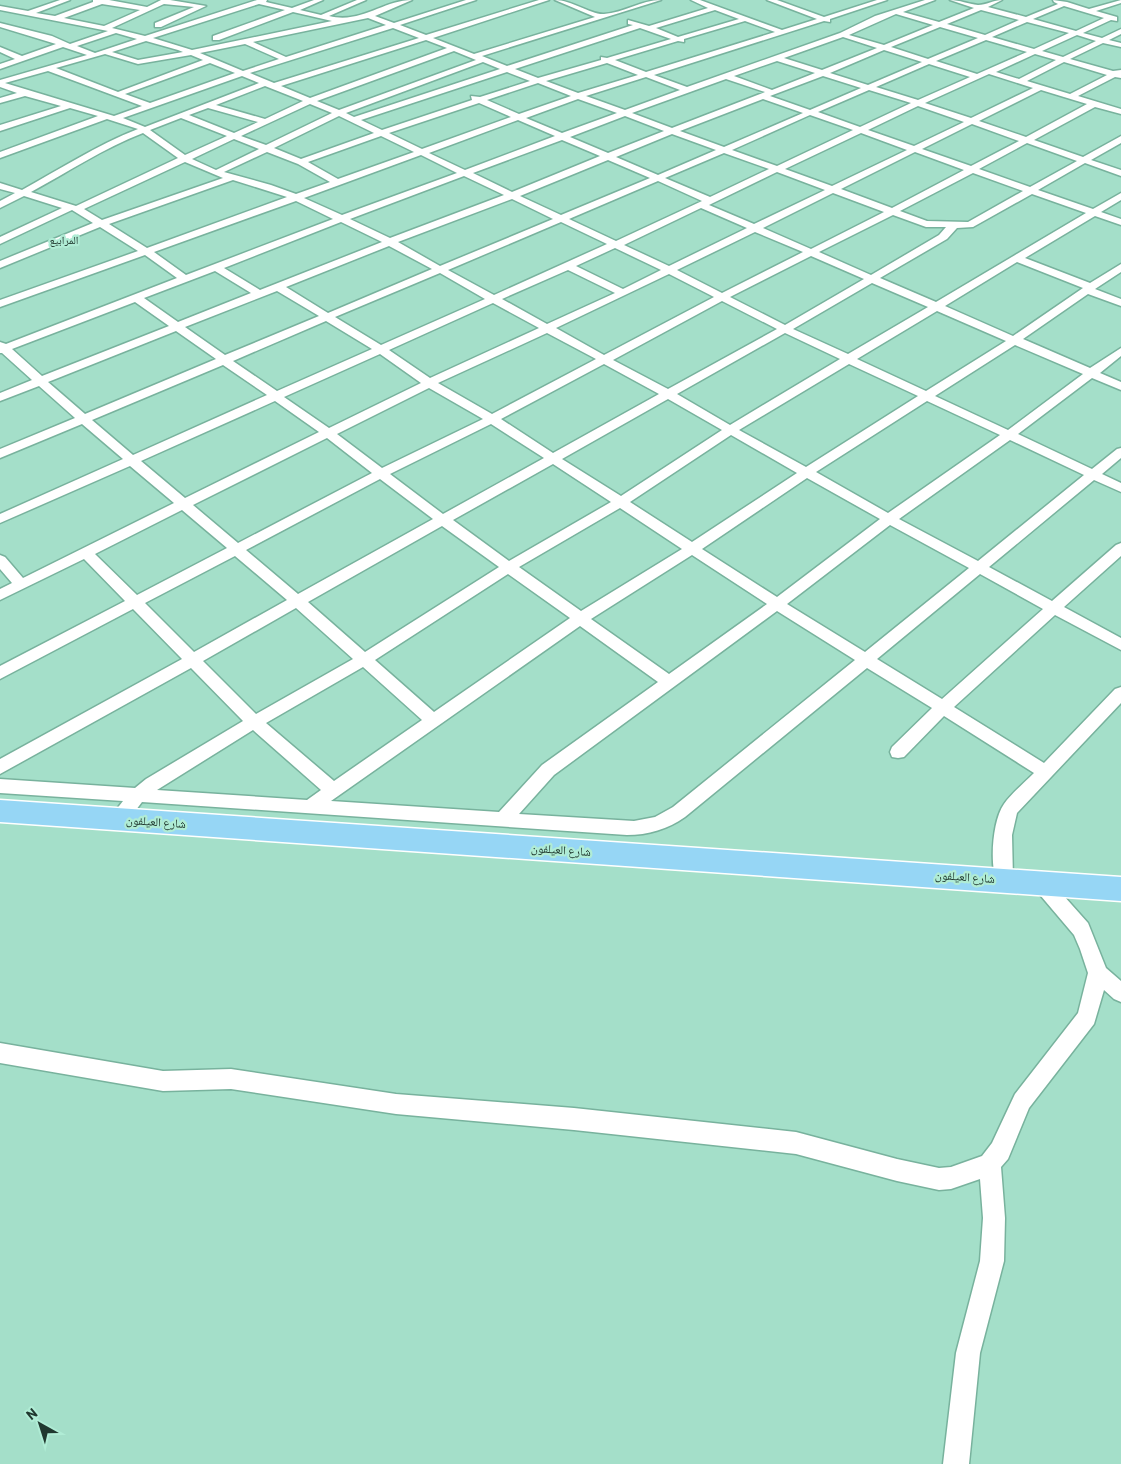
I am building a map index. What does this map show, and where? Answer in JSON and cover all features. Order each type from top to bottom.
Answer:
[{"type":"highway","name":"شارع العيلفون","points":[[0,811],[1121,889]]},
{"type":"street","points":[[26,14],[67,0]]},
{"type":"street","points":[[180,48],[232,33],[320,0]]},
{"type":"street","points":[[324,16],[363,0]]},
{"type":"street","points":[[106,52],[142,62],[369,16],[408,0]]},
{"type":"street","points":[[0,155],[351,38],[474,0]]},
{"type":"street","points":[[0,204],[99,152],[115,141],[208,104],[546,0]]},
{"type":"street","points":[[558,0],[602,17]]},
{"type":"street","points":[[216,173],[339,113],[479,58],[542,35],[658,0]]},
{"type":"street","points":[[694,0],[743,18],[824,42]]},
{"type":"street","points":[[770,0],[824,19],[883,48],[978,77]]},
{"type":"street","points":[[767,10],[799,0]]},
{"type":"street","points":[[850,0],[1119,74]]},
{"type":"street","points":[[3,299],[146,251],[578,96],[884,0]]},
{"type":"street","points":[[433,721],[297,600],[130,460],[84,418],[1,348],[562,136],[824,42],[846,29],[932,0]]},
{"type":"street","points":[[953,0],[1121,45]]},
{"type":"street","points":[[0,397],[278,286],[610,157],[671,131],[823,73],[999,0]]},
{"type":"street","points":[[1054,0],[1121,21]]},
{"type":"street","points":[[53,20],[100,1],[149,9]]},
{"type":"street","points":[[105,28],[165,1],[215,7],[233,12]]},
{"type":"street","points":[[0,83],[106,52],[233,12],[261,1],[342,21]]},
{"type":"street","points":[[0,8],[13,2]]},
{"type":"street","points":[[435,2],[449,7]]},
{"type":"street","points":[[1090,11],[1120,2]]},
{"type":"street","points":[[0,454],[658,178],[1065,3]]},
{"type":"street","points":[[133,36],[203,6]]},
{"type":"street","points":[[0,8],[53,20],[105,28],[180,48],[339,113],[562,218],[785,329],[1121,488]]},
{"type":"street","points":[[585,10],[594,8]]},
{"type":"street","points":[[650,28],[714,8]]},
{"type":"street","points":[[301,162],[381,132],[478,100],[678,39],[758,12]]},
{"type":"street","points":[[611,14],[695,44]]},
{"type":"street","points":[[369,16],[537,81],[926,224],[970,225],[1121,139]]},
{"type":"street","points":[[0,31],[40,17]]},
{"type":"street","points":[[0,519],[615,245],[918,103],[1110,18]]},
{"type":"street","points":[[67,31],[86,24]]},
{"type":"street","points":[[0,25],[48,38],[95,55]]},
{"type":"street","points":[[353,120],[506,68],[582,51],[640,25]]},
{"type":"street","points":[[319,26],[415,62]]},
{"type":"street","points":[[71,46],[116,31]]},
{"type":"street","points":[[1020,81],[1121,32]]},
{"type":"street","points":[[48,38],[58,34]]},
{"type":"street","points":[[542,35],[687,90]]},
{"type":"street","points":[[245,41],[286,60]]},
{"type":"street","points":[[0,67],[63,44]]},
{"type":"street","points":[[703,46],[757,65]]},
{"type":"street","points":[[0,241],[185,159],[309,101],[455,48]]},
{"type":"street","points":[[0,49],[22,59]]},
{"type":"street","points":[[778,59],[918,103],[1121,172]]},
{"type":"street","points":[[116,95],[210,60]]},
{"type":"street","points":[[48,68],[149,106]]},
{"type":"street","points":[[989,72],[1121,112]]},
{"type":"street","points":[[1071,97],[1119,74]]},
{"type":"street","points":[[726,76],[810,112],[917,148],[1121,222]]},
{"type":"street","points":[[0,83],[25,93],[136,125],[185,159],[216,173],[268,187],[295,197],[390,242],[667,394],[889,519],[1121,645]]},
{"type":"street","points":[[449,87],[658,178],[755,228],[811,253],[1121,386]]},
{"type":"street","points":[[0,595],[182,503],[429,383],[622,293],[1040,87]]},
{"type":"street","points":[[0,101],[25,93]]},
{"type":"street","points":[[208,104],[264,121]]},
{"type":"street","points":[[0,673],[382,474],[492,419],[722,296],[811,253],[973,169],[1094,104]]},
{"type":"street","points":[[0,128],[69,106]]},
{"type":"street","points":[[180,115],[301,162],[338,183]]},
{"type":"street","points":[[0,265],[100,224],[231,178]]},
{"type":"street","points":[[0,187],[74,208],[146,251],[185,279]]},
{"type":"street","points":[[118,819],[138,795],[152,784],[254,722],[365,659],[509,567],[620,502],[730,430],[1121,196]]},
{"type":"street","points":[[0,766],[785,329],[943,237],[952,226]]},
{"type":"street","points":[[1018,259],[1121,303]]},
{"type":"street","points":[[568,266],[622,293]]},
{"type":"street","points":[[216,267],[260,294]]},
{"type":"street","points":[[311,806],[581,618],[693,548],[806,472],[1013,341],[1121,268]]},
{"type":"street","points":[[278,286],[380,349],[429,383],[492,419],[777,604],[1044,771]]},
{"type":"street","points":[[135,297],[328,433],[443,520],[669,682]]},
{"type":"street","points":[[504,819],[548,770],[777,604],[889,519],[1010,434],[1121,352]]},
{"type":"street","points":[[0,786],[633,828],[649,827],[666,821],[1121,452]]},
{"type":"street","points":[[898,752],[942,708],[1121,548]]},
{"type":"street","points":[[85,552],[191,661],[254,722],[333,790]]},
{"type":"street","points":[[0,560],[21,584]]},
{"type":"street","points":[[1004,880],[1003,833],[1006,816],[1014,802],[1121,693]]},
{"type":"street","points":[[1041,883],[1080,929],[1090,949],[1098,973],[1121,993]]},
{"type":"street","points":[[0,1053],[164,1081],[231,1079],[396,1104],[583,1120],[796,1143],[939,1179],[969,1174],[990,1164],[1000,1151],[1022,1101],[1087,1017],[1098,973]]},
{"type":"street","points":[[956,1464],[968,1353],[992,1261],[994,1218],[990,1164]]},
{"type":"district","name":"المرابيع","points":[[64,240]]}]
